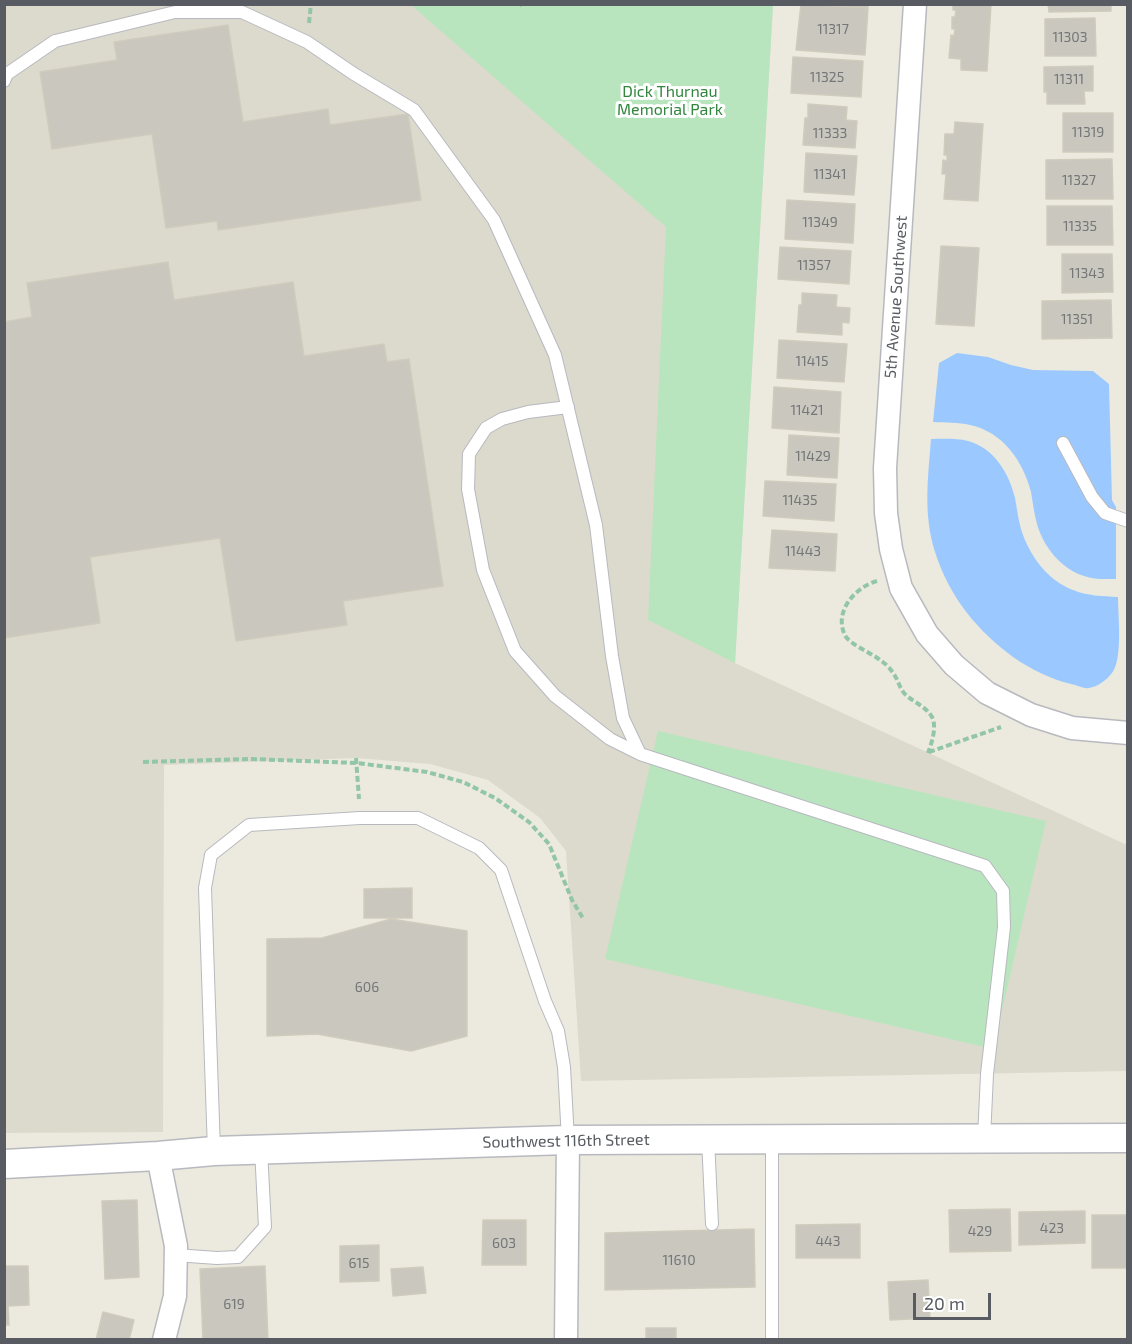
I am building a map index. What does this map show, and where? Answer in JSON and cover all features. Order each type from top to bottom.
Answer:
[{"type":"street","name":"5th Avenue Southwest","points":[[915,4],[885,468],[887,522],[899,582],[927,634],[954,665],[987,693],[1030,715],[1072,728],[1128,732]]},
{"type":"street","name":"Southwest 116th Street","points":[[4,1164],[158,1156],[214,1150],[568,1140],[1128,1138]]},
{"type":"street","points":[[566,1340],[568,1140]]},
{"type":"street","points":[[158,1156],[176,1246],[175,1296],[164,1340]]},
{"type":"lane","points":[[4,81],[7,74],[55,41],[175,12],[242,12],[307,42],[414,110],[499,231],[555,355],[596,525],[612,656],[623,718],[640,754]]},
{"type":"lane","points":[[568,407],[528,412],[502,419],[486,428],[469,454],[468,489],[483,570],[515,651],[555,696],[610,739],[640,754],[985,866],[1003,891],[1004,927],[987,1074],[984,1138]]},
{"type":"lane","points":[[1063,443],[1092,496],[1105,513],[1128,521]]},
{"type":"lane","points":[[214,1150],[205,888],[211,855],[249,825],[360,818],[418,818],[479,848],[501,870],[558,1031],[564,1067],[568,1140]]},
{"type":"lane","points":[[708,1139],[712,1224]]},
{"type":"lane","points":[[772,1139],[772,1340]]},
{"type":"lane","points":[[176,1256],[238,1257],[265,1227],[261,1149]]},
{"type":"path","points":[[899,582],[868,583],[849,600],[844,608],[842,627],[851,642],[883,662],[893,673],[905,694],[921,704],[932,718],[934,730],[928,753],[1030,715]]},
{"type":"path","points":[[143,762],[252,759],[356,761],[427,772],[463,782],[495,798],[529,822],[549,844],[572,900],[584,921]]},
{"type":"path","points":[[356,761],[360,818]]},
{"type":"shaded area","points":[[4,5],[773,5],[735,663],[1127,845],[1127,1071],[581,1081],[566,851],[540,818],[488,780],[430,764],[356,758],[164,765],[163,1132],[5,1133]]},
{"type":"green space","name":"Dick Thurnau Memorial Park","points":[[411,5],[773,5],[735,663],[648,620],[666,227]]},
{"type":"green space","points":[[658,731],[1046,821],[993,1049],[605,959]]},
{"type":"water","points":[[957,353],[988,357],[1033,370],[1093,371],[1109,384],[1112,500],[1116,507],[1116,579],[1096,579],[1084,576],[1068,568],[1054,556],[1040,532],[1023,469],[1002,441],[970,425],[933,422],[939,363]]},
{"type":"water","points":[[931,439],[968,441],[977,444],[993,456],[1009,480],[1024,539],[1040,566],[1055,580],[1084,593],[1118,597],[1118,658],[1112,673],[1102,683],[1087,688],[1056,679],[1027,666],[988,637],[962,606],[945,576],[931,538],[927,496]]},
{"type":"building","points":[[801,4],[868,8],[865,55],[796,50]]},
{"type":"building","points":[[818,4],[868,4],[868,8]]},
{"type":"building","points":[[953,4],[991,4],[987,71],[961,70],[961,59],[949,58],[951,35],[954,36],[955,29],[952,29],[952,17],[955,17],[956,10],[953,10]]},
{"type":"building","points":[[1048,4],[1111,4],[1111,11],[1049,12]]},
{"type":"building","points":[[1095,18],[1096,56],[1045,56],[1045,19]]},
{"type":"building","points":[[228,25],[243,122],[328,109],[330,125],[408,114],[421,200],[218,230],[217,221],[166,228],[152,134],[52,149],[40,72],[117,60],[114,42]]},
{"type":"building","points":[[793,57],[863,61],[861,97],[791,93]]},
{"type":"building","points":[[1093,66],[1093,91],[1084,91],[1085,104],[1047,104],[1047,92],[1044,92],[1044,67]]},
{"type":"building","points":[[808,104],[847,107],[846,120],[857,121],[855,148],[803,145]]},
{"type":"building","points":[[1063,113],[1113,113],[1113,152],[1063,152]]},
{"type":"building","points":[[955,122],[983,124],[978,201],[944,199],[946,174],[942,174],[943,160],[947,161],[947,155],[944,155],[945,134],[954,134]]},
{"type":"building","points":[[806,153],[857,156],[854,195],[804,192]]},
{"type":"building","points":[[1112,159],[1113,199],[1046,199],[1046,160]]},
{"type":"building","points":[[787,200],[855,204],[853,243],[785,239]]},
{"type":"building","points":[[1047,206],[1112,206],[1113,245],[1047,245]]},
{"type":"building","points":[[941,246],[979,248],[974,326],[936,324]]},
{"type":"building","points":[[780,247],[851,251],[849,284],[778,279]]},
{"type":"building","points":[[1062,254],[1112,254],[1113,292],[1062,293]]},
{"type":"building","points":[[168,262],[174,300],[293,282],[304,356],[384,344],[387,362],[409,359],[443,586],[343,601],[347,625],[236,641],[220,538],[90,557],[100,623],[4,638],[4,322],[32,317],[27,283]]},
{"type":"building","points":[[802,293],[837,295],[836,307],[850,308],[849,323],[842,322],[842,335],[797,332]]},
{"type":"building","points":[[1111,300],[1112,338],[1042,339],[1042,301]]},
{"type":"building","points":[[779,340],[847,344],[844,382],[777,378]]},
{"type":"building","points":[[774,387],[841,392],[839,433],[772,428]]},
{"type":"building","points":[[789,435],[839,438],[837,478],[787,475]]},
{"type":"building","points":[[765,481],[836,484],[834,521],[763,516]]},
{"type":"building","points":[[772,530],[837,534],[835,571],[769,568]]},
{"type":"building","points":[[412,888],[412,918],[364,918],[364,889]]},
{"type":"building","points":[[391,919],[467,931],[467,1036],[411,1051],[317,1034],[267,1036],[267,939],[322,938]]},
{"type":"building","points":[[137,1200],[139,1277],[105,1279],[102,1201]]},
{"type":"building","points":[[1010,1209],[1011,1251],[950,1252],[949,1210]]},
{"type":"building","points":[[1085,1211],[1085,1243],[1019,1245],[1019,1212]]},
{"type":"building","points":[[1092,1215],[1128,1215],[1128,1268],[1092,1268]]},
{"type":"building","points":[[483,1220],[526,1220],[526,1265],[482,1265]]},
{"type":"building","points":[[860,1224],[860,1258],[796,1258],[796,1225]]},
{"type":"building","points":[[754,1229],[755,1287],[605,1290],[605,1233]]},
{"type":"building","points":[[379,1245],[379,1281],[340,1282],[340,1246]]},
{"type":"building","points":[[4,1266],[28,1266],[29,1305],[8,1306],[9,1325],[4,1325]]},
{"type":"building","points":[[265,1266],[268,1340],[203,1340],[200,1269]]},
{"type":"building","points":[[423,1267],[426,1293],[393,1296],[391,1269]]},
{"type":"building","points":[[928,1280],[930,1318],[890,1320],[888,1282]]},
{"type":"building","points":[[103,1312],[134,1320],[129,1340],[96,1340]]},
{"type":"building","points":[[646,1328],[676,1328],[676,1340],[646,1340]]}]
